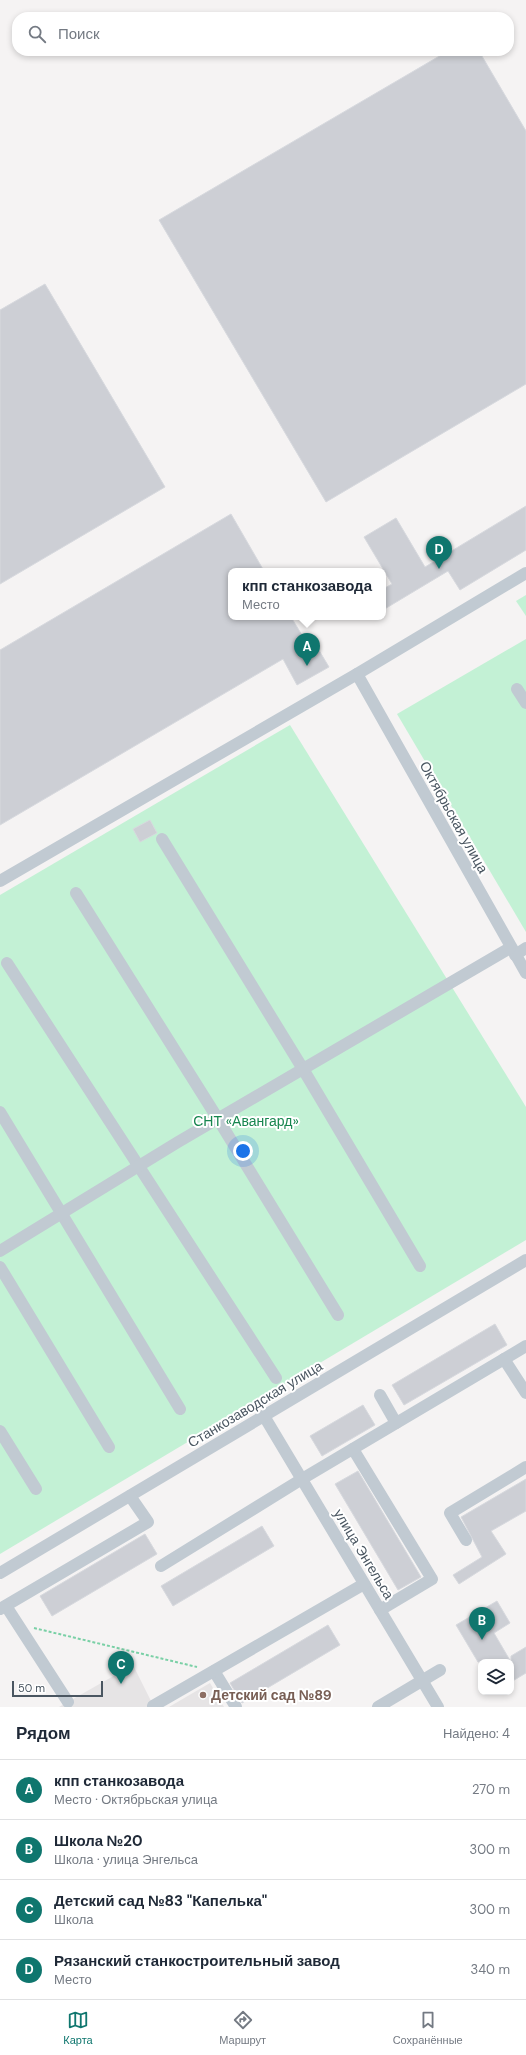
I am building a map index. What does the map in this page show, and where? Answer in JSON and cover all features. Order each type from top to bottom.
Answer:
[{"type":"street","points":[[0,881],[357,674],[526,573]]},
{"type":"street","name":"Октябрьская улица","points":[[357,674],[526,973]]},
{"type":"street","points":[[517,689],[526,703]]},
{"type":"street","points":[[162,839],[303,1069],[420,1266]]},
{"type":"street","points":[[76,893],[218,1119],[338,1315]]},
{"type":"street","points":[[0,1251],[139,1166],[303,1069],[513,951],[526,948]]},
{"type":"street","points":[[7,963],[276,1378]]},
{"type":"street","points":[[0,1112],[63,1213],[180,1409]]},
{"type":"street","name":"Станкозаводская улица","points":[[0,1573],[526,1260]]},
{"type":"street","points":[[0,1267],[109,1448]]},
{"type":"street","points":[[161,1566],[353,1448],[526,1346]]},
{"type":"street","points":[[504,1358],[526,1392]]},
{"type":"street","points":[[380,1395],[396,1423]]},
{"type":"street","name":"улица Энгельса","points":[[264,1416],[438,1707]]},
{"type":"street","points":[[0,1431],[36,1489]]},
{"type":"street","points":[[353,1448],[432,1579],[380,1610]]},
{"type":"street","points":[[466,1540],[450,1513],[526,1467]]},
{"type":"street","points":[[68,1702],[17,1624],[3,1608],[148,1522],[130,1496]]},
{"type":"street","points":[[153,1706],[364,1584]]},
{"type":"street","points":[[378,1707],[440,1670]]},
{"type":"street","points":[[214,1671],[236,1707]]},
{"type":"path","points":[[17,1624],[214,1671]]},
{"type":"shaded area","points":[[133,1665],[154,1707],[59,1707]]},
{"type":"shaded area","name":"Детский сад №89","points":[[210,1683],[224,1707],[169,1707]]},
{"type":"green space","points":[[526,595],[526,616],[516,601]]},
{"type":"green space","points":[[526,639],[526,932],[397,714]]},
{"type":"green space","name":"СНТ «Авангард»","points":[[290,725],[526,1107],[526,1240],[0,1554],[0,895]]},
{"type":"building","points":[[439,56],[482,56],[526,131],[526,384],[326,502],[159,220]]},
{"type":"building","points":[[45,284],[165,487],[0,584],[0,310]]},
{"type":"building","points":[[526,506],[526,550],[460,590],[448,571],[386,608],[386,587],[392,584],[386,574],[386,568],[382,568],[364,537],[396,518],[425,567]]},
{"type":"building","points":[[231,514],[262,568],[228,568],[228,620],[293,620],[311,650],[317,647],[329,667],[297,685],[283,659],[0,825],[0,650]]},
{"type":"building","points":[[150,820],[157,833],[140,842],[133,829]]},
{"type":"building","points":[[495,1324],[507,1345],[404,1405],[392,1385]]},
{"type":"building","points":[[363,1405],[375,1425],[322,1456],[310,1436]]},
{"type":"building","points":[[358,1471],[421,1577],[398,1590],[335,1484]]},
{"type":"building","points":[[526,1479],[526,1511],[491,1531],[506,1554],[459,1584],[453,1575],[482,1557],[461,1517]]},
{"type":"building","points":[[262,1526],[274,1546],[173,1606],[161,1586]]},
{"type":"building","points":[[145,1534],[157,1554],[52,1616],[40,1596]]},
{"type":"building","points":[[497,1601],[510,1623],[494,1633],[509,1659],[478,1659],[478,1662],[456,1625]]},
{"type":"building","points":[[328,1625],[340,1645],[242,1703],[230,1683]]},
{"type":"building","points":[[526,1647],[526,1673],[514,1680],[514,1659],[511,1659],[511,1656]]},
{"type":"place","name":"Рязанский станкостроительный завод","points":[[439,569]]},
{"type":"place","name":"кпп станкозавода","points":[[307,666]]},
{"type":"place","name":"Школа №20","points":[[482,1640]]},
{"type":"place","name":"Детский сад №83 \"Капелька\"","points":[[121,1684]]},
{"type":"place","name":"Детский сад №89","points":[[203,1695]]}]
